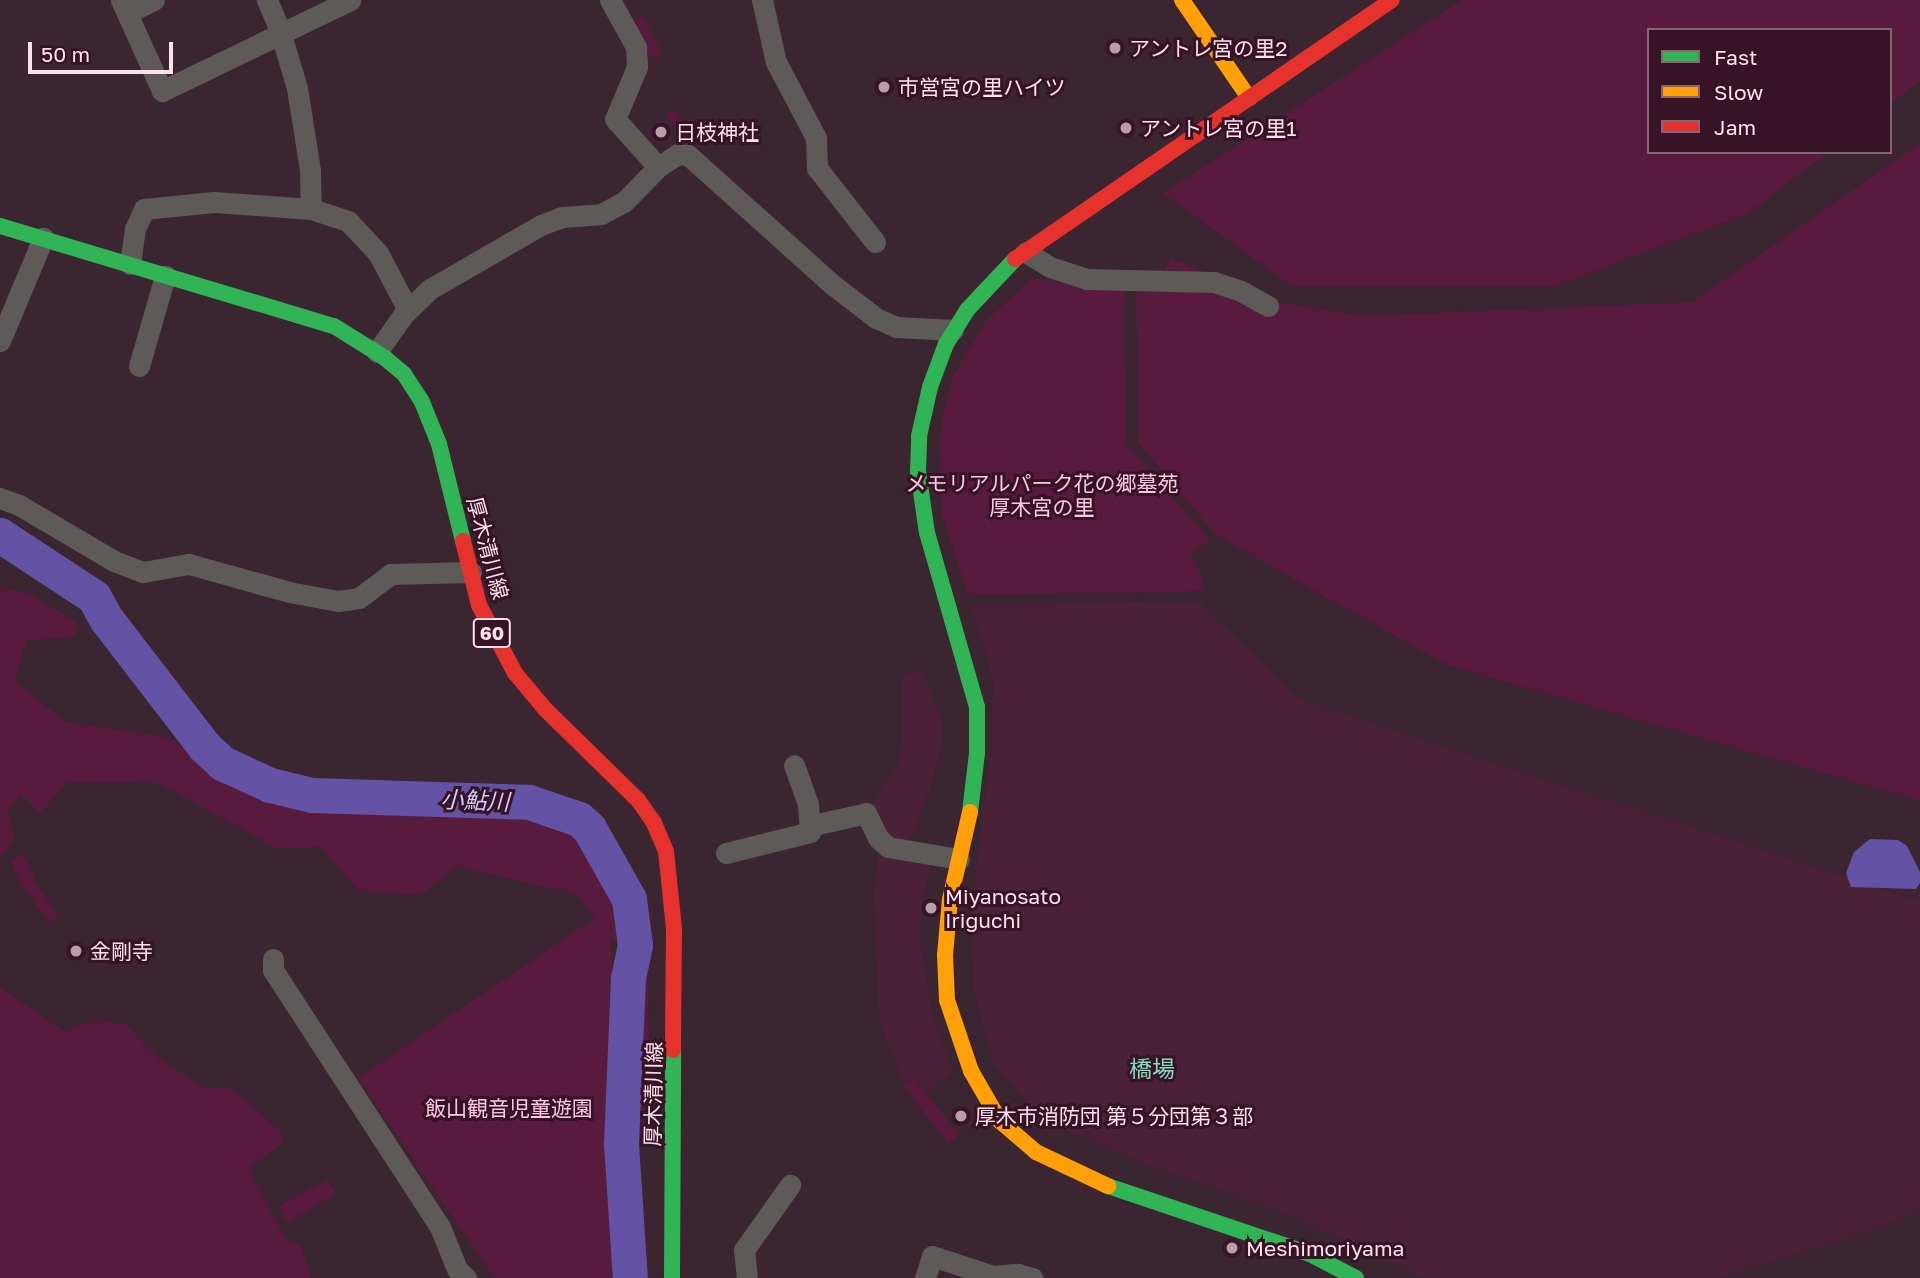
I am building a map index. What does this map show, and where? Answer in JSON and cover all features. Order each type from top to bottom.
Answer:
[{"type":"street","points":[[155,0],[124,6],[162,90],[350,0]]},
{"type":"street","points":[[267,0],[297,88],[310,170],[311,209]]},
{"type":"street","points":[[610,0],[636,47],[637,66],[615,119],[658,167]]},
{"type":"street","points":[[762,0],[776,62],[816,138],[817,168],[848,201],[875,242]]},
{"type":"street","points":[[1182,0],[1249,98]]},
{"type":"street","points":[[1356,1278],[1310,1254],[1094,1181],[1036,1152],[1000,1121],[971,1071],[947,1000],[945,955],[950,899],[969,820],[976,753],[977,707],[963,650],[927,533],[918,471],[919,436],[930,387],[953,330],[1008,264],[1392,0]]},
{"type":"street","points":[[377,352],[408,310],[430,289],[541,225],[562,217],[601,214],[624,202],[658,167],[678,154],[688,155],[833,285],[876,317],[896,327],[953,330]]},
{"type":"street","points":[[130,264],[135,229],[144,209],[214,202],[311,209],[348,220],[379,253],[408,310]]},
{"type":"street","name":"厚木清川線","points":[[0,226],[334,326],[377,352],[404,374],[422,402],[439,444],[479,605],[515,673],[545,709],[638,800],[654,823],[666,851],[674,929],[672,1278]]},
{"type":"street","points":[[0,341],[43,238]]},
{"type":"street","points":[[1026,252],[1050,267],[1087,279],[1214,282],[1241,291],[1268,306]]},
{"type":"street","points":[[139,366],[165,276]]},
{"type":"street","points":[[0,498],[19,505],[114,561],[143,572],[189,564],[289,592],[338,601],[359,598],[391,574],[471,572]]},
{"type":"street","points":[[726,853],[810,832],[808,804],[794,765]]},
{"type":"street","points":[[809,826],[866,813],[878,838],[888,847],[959,859]]},
{"type":"street","points":[[273,959],[272,970],[440,1227],[457,1269],[466,1278]]},
{"type":"street","points":[[747,1278],[744,1250],[790,1185]]},
{"type":"street","points":[[925,1278],[932,1256],[993,1276],[1018,1274],[1032,1278]]},
{"type":"shaded area","points":[[1198,601],[1300,699],[1916,900],[1920,890],[1920,1211],[1850,1238],[1717,1278],[1427,1278],[1278,1211],[1151,1167],[1042,1119],[994,1065],[973,988],[972,908],[992,743],[993,680],[972,604]]},
{"type":"shaded area","points":[[922,669],[942,721],[942,746],[931,786],[909,842],[884,839],[870,809],[898,763],[902,741],[902,676]]},
{"type":"shaded area","points":[[1870,839],[1898,840],[1907,846],[1920,872],[1920,883],[1916,889],[1851,887],[1846,873],[1854,852]]},
{"type":"shaded area","points":[[879,850],[933,857],[923,900],[919,934],[933,1018],[953,1072],[926,1093],[914,1077],[903,1083],[879,1018],[874,894]]},
{"type":"green space","points":[[1462,0],[1920,0],[1920,81],[1892,102],[1892,28],[1647,28],[1647,154],[1825,154],[1749,213],[1556,286],[1291,286],[1163,193]]},
{"type":"green space","points":[[643,16],[662,53],[650,59],[631,22]]},
{"type":"green space","points":[[674,109],[691,132],[682,138],[666,115]]},
{"type":"green space","points":[[1920,143],[1920,801],[1447,665],[1216,535],[1138,443],[1136,278],[1159,282],[1171,258],[1210,274],[1236,295],[1362,316],[1692,302]]},
{"type":"green space","name":"メモリアルパーク花の郷墓苑 厚木宮の里","points":[[1032,278],[1124,291],[1126,443],[1210,540],[1190,554],[1202,576],[1204,591],[968,595],[941,511],[940,432],[952,378],[986,321]]},
{"type":"green space","name":"飯山観音児童遊園","points":[[0,588],[30,594],[77,622],[75,637],[27,640],[14,681],[66,722],[166,737],[256,791],[446,799],[614,844],[645,894],[649,1039],[616,1070],[627,1278],[494,1278],[358,1078],[595,918],[576,894],[458,867],[420,895],[359,891],[321,847],[276,848],[158,783],[68,782],[40,813],[21,794],[7,812],[15,839],[0,859]],"holes":[[[610,936],[629,958],[613,986]]]},
{"type":"green space","points":[[22,854],[36,878],[34,880],[58,916],[50,923],[22,887],[10,861]]},
{"type":"green space","points":[[0,987],[64,1031],[97,1020],[125,1024],[159,1059],[207,1089],[230,1087],[282,1133],[282,1144],[249,1168],[284,1237],[301,1245],[311,1278],[0,1278]]},
{"type":"green space","points":[[914,1079],[960,1134],[948,1144],[905,1088],[903,1084]]},
{"type":"green space","points":[[327,1179],[336,1194],[287,1223],[278,1207]]},
{"type":"waterway","name":"小鮎川","points":[[0,535],[94,597],[107,620],[204,746],[222,763],[270,785],[312,795],[529,802],[579,819],[589,828],[629,899],[635,945],[628,977],[621,1144],[630,1278]]},
{"type":"traffic: fast","points":[[0,226],[334,326],[385,358],[404,374],[422,402],[439,444],[463,541]]},
{"type":"traffic: fast","points":[[970,812],[977,753],[977,707],[927,533],[918,471],[919,436],[930,387],[946,344],[967,310],[1015,259]]},
{"type":"traffic: fast","points":[[672,1278],[673,1050]]},
{"type":"traffic: fast","points":[[1108,1186],[1310,1254],[1356,1278]]},
{"type":"traffic: slow","points":[[1182,0],[1249,98]]},
{"type":"traffic: slow","points":[[970,812],[950,899],[945,955],[947,1000],[971,1071],[1000,1121],[1036,1152],[1108,1186]]},
{"type":"traffic: jam","points":[[1015,259],[1392,0]]},
{"type":"traffic: jam","points":[[463,541],[479,605],[515,673],[545,709],[638,800],[654,823],[666,851],[674,929],[673,1050]]},
{"type":"place","name":"アントレ宮の里2","points":[[1115,48]]},
{"type":"place","name":"市営宮の里ハイツ","points":[[884,87]]},
{"type":"place","name":"アントレ宮の里1","points":[[1126,128]]},
{"type":"place","name":"日枝神社","points":[[661,132]]},
{"type":"place","name":"Miyanosato Iriguchi","points":[[931,908]]},
{"type":"place","name":"金剛寺","points":[[76,951]]},
{"type":"place","name":"厚木市消防団 第５分団第３部","points":[[961,1116]]},
{"type":"place","name":"Meshimoriyama","points":[[1232,1248]]},
{"type":"district","name":"橋場","points":[[1152,1068]]}]
